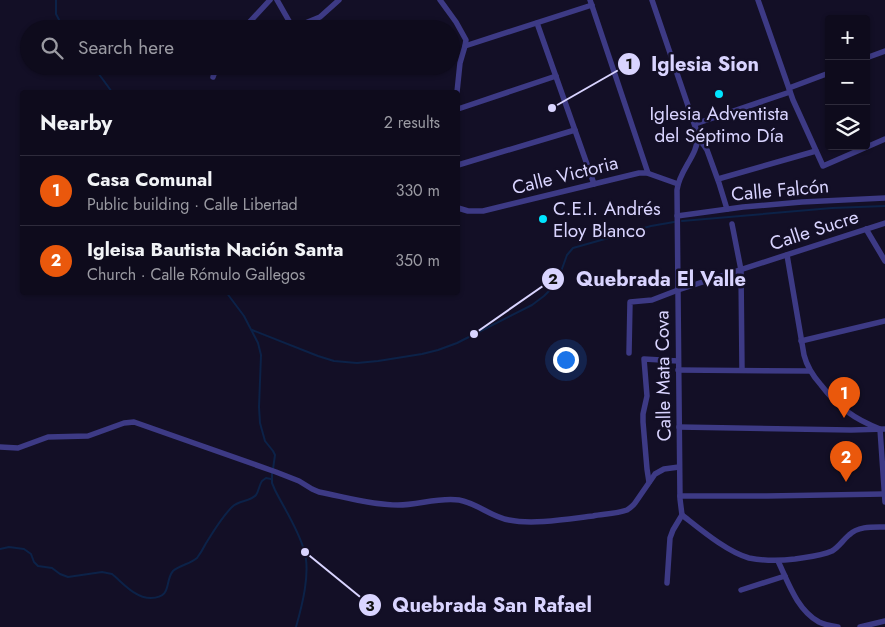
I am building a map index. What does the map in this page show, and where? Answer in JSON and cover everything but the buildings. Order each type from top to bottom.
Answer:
[{"type":"street","points":[[251,20],[270,0]]},
{"type":"street","points":[[277,0],[288,20]]},
{"type":"street","points":[[313,20],[320,17],[338,0]]},
{"type":"street","points":[[440,0],[455,20]]},
{"type":"street","points":[[652,0],[695,124],[698,139],[705,146],[727,209]]},
{"type":"street","points":[[758,0],[802,121],[823,166],[885,138]]},
{"type":"street","points":[[466,46],[537,23],[591,2],[648,174]]},
{"type":"street","points":[[537,23],[594,184]]},
{"type":"street","points":[[460,28],[466,40],[466,46],[460,63]]},
{"type":"street","points":[[870,57],[885,51]]},
{"type":"street","points":[[457,90],[459,75]]},
{"type":"street","points":[[695,124],[790,90],[825,75]]},
{"type":"street","points":[[460,108],[556,76]]},
{"type":"street","points":[[460,164],[575,130]]},
{"type":"street","name":"Calle Mata Cova","points":[[682,515],[680,508],[679,467],[678,184],[693,155],[698,139]]},
{"type":"street","points":[[718,179],[816,151]]},
{"type":"street","name":"Calle Victoria","points":[[460,209],[468,211],[483,210],[639,173],[678,184]]},
{"type":"street","name":"Calle Falcón","points":[[677,216],[802,202],[885,198]]},
{"type":"street","name":"Calle Sucre","points":[[629,353],[630,302],[652,300],[885,223]]},
{"type":"street","points":[[732,224],[741,270],[742,370]]},
{"type":"street","points":[[866,228],[885,261]]},
{"type":"street","points":[[787,254],[801,341],[810,371],[831,399],[838,405],[864,423],[883,429]]},
{"type":"street","points":[[801,341],[885,321]]},
{"type":"street","points":[[649,482],[643,422],[647,396],[644,359],[678,361]]},
{"type":"street","points":[[678,370],[810,371]]},
{"type":"street","points":[[0,447],[18,448],[48,437],[88,436],[124,423],[134,422],[276,472],[299,481],[312,489],[328,494],[390,505],[459,500],[503,519],[519,522],[560,520],[626,510],[635,503],[656,474],[661,470],[679,467]]},
{"type":"street","points":[[679,427],[883,429]]},
{"type":"street","points":[[883,429],[885,502]]},
{"type":"street","points":[[680,496],[884,494]]},
{"type":"street","points":[[667,583],[670,538],[682,515],[739,554],[748,558],[778,561],[825,553],[837,547],[855,530],[885,527]]},
{"type":"street","points":[[778,561],[798,600],[808,613],[822,623],[838,627]]},
{"type":"street","points":[[741,590],[785,576]]},
{"type":"street","points":[[860,627],[885,620]]},
{"type":"waterway","points":[[56,0],[56,14],[59,20]]},
{"type":"waterway","points":[[100,75],[111,90]]},
{"type":"waterway","points":[[682,221],[832,208],[885,206]]},
{"type":"waterway","points":[[252,330],[334,361],[357,363],[378,361],[438,350],[457,343],[532,305],[544,296],[559,277],[567,255],[573,248],[651,226],[674,222]]},
{"type":"waterway","points":[[228,295],[244,316],[258,343],[261,355],[260,423],[265,441],[275,455],[273,469]]},
{"type":"waterway","points":[[272,473],[272,483],[298,535],[306,559],[305,589],[296,627]]},
{"type":"waterway","points":[[0,549],[9,547],[24,549],[31,554],[38,566],[52,568],[68,577],[102,572],[112,574],[140,596],[158,597],[165,592],[173,571],[197,558],[217,525],[232,507],[254,497],[262,481],[266,478],[271,479]]},
{"type":"place","name":"Iglesia Adventista del Séptimo Día","points":[[719,94]]},
{"type":"place","name":"Iglesia Sion","points":[[552,108]]},
{"type":"place","name":"C.E.I. Andrés Eloy Blanco","points":[[543,219]]},
{"type":"place","name":"Quebrada El Valle","points":[[474,334]]},
{"type":"place","name":"Casa Comunal","points":[[844,418]]},
{"type":"place","name":"Igleisa Bautista Nación Santa","points":[[846,482]]},
{"type":"place","name":"Quebrada San Rafael","points":[[305,552]]}]
